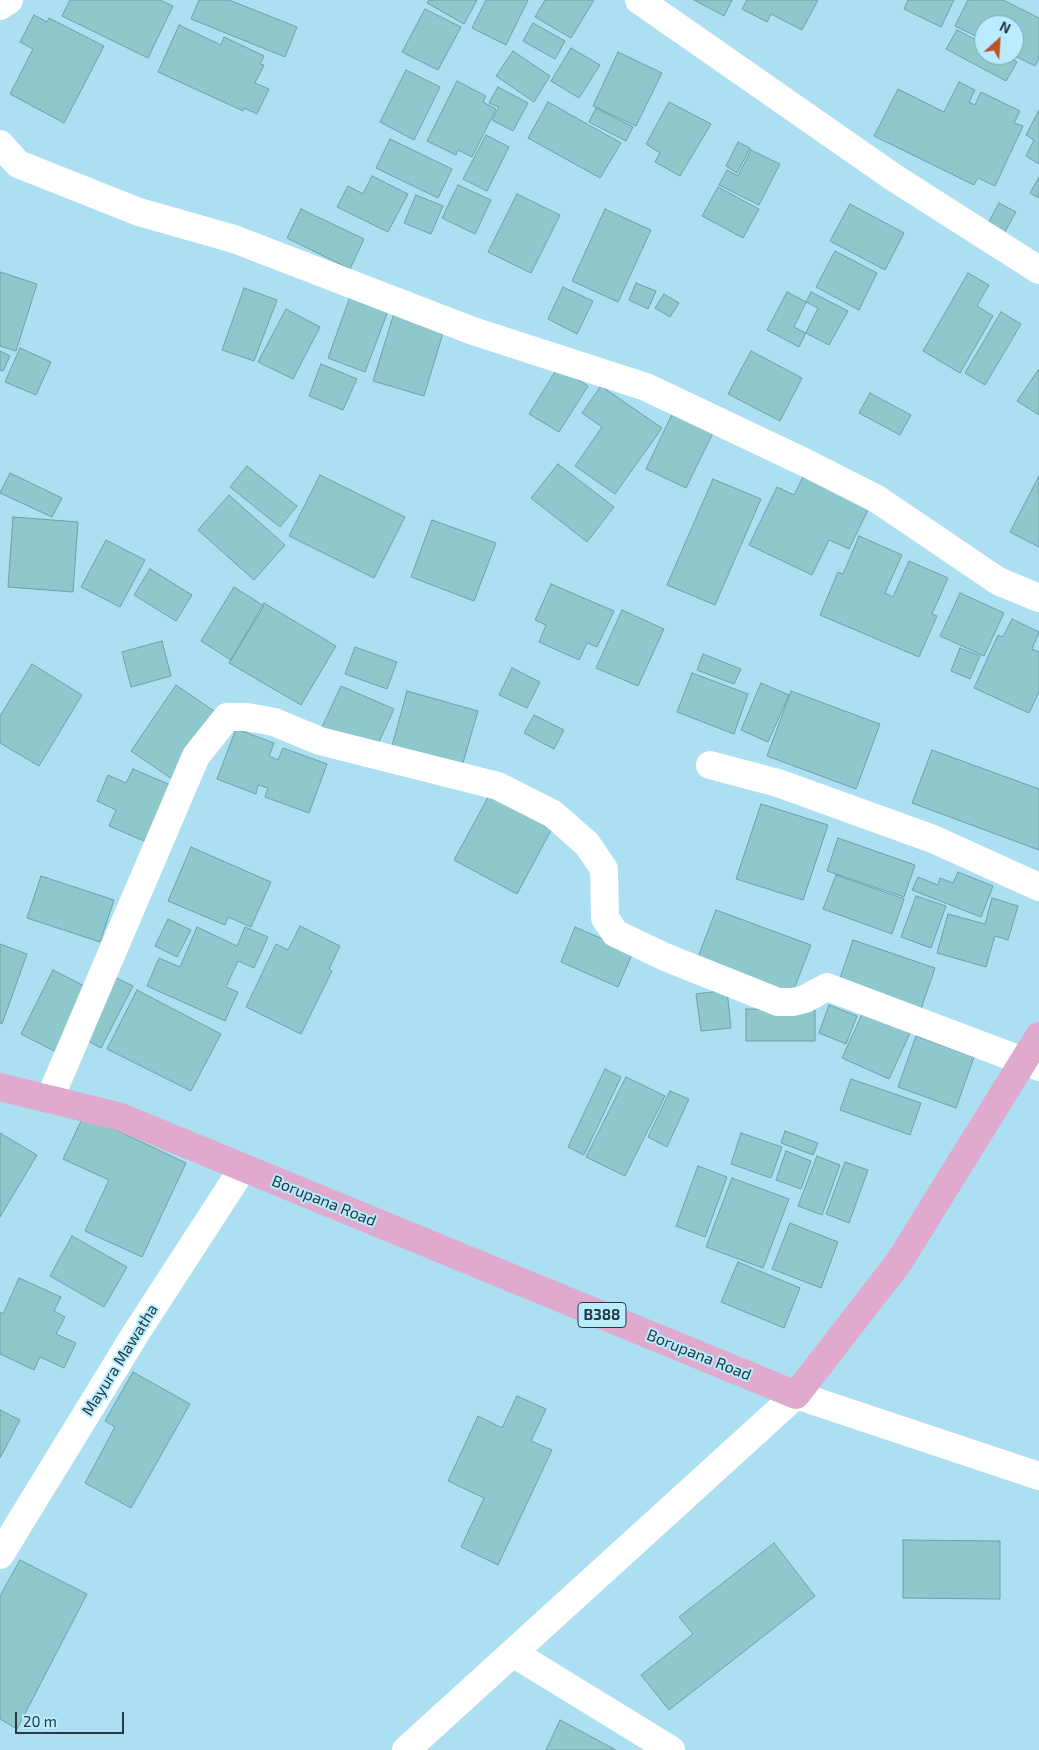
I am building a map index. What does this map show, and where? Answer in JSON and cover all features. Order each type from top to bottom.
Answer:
[{"type":"main road","points":[[796,1395],[899,1262],[1032,1064],[1039,1036]]},
{"type":"main road","name":"Borupana Road","points":[[0,1086],[118,1116],[796,1395]]},
{"type":"street","points":[[0,6],[9,0]]},
{"type":"street","points":[[639,0],[893,177],[1039,270]]},
{"type":"street","points":[[0,144],[18,164],[139,212],[234,239],[473,331],[646,388],[806,463],[877,499],[998,581],[1039,598]]},
{"type":"street","points":[[50,1098],[196,756],[227,717],[247,717],[274,722],[320,742],[498,786],[554,814],[587,844],[604,868],[606,918],[615,933],[665,956],[778,1002],[793,1002],[805,999],[826,987],[1032,1064]]},
{"type":"street","points":[[710,766],[778,783],[933,839],[1039,887]]},
{"type":"street","name":"Mayura Mawatha","points":[[0,1555],[136,1333],[243,1168]]},
{"type":"street","points":[[406,1750],[796,1395],[1039,1476]]},
{"type":"street","points":[[513,1653],[671,1750]]},
{"type":"building","points":[[70,0],[160,0],[173,6],[148,58],[62,16]]},
{"type":"building","points":[[199,0],[229,0],[297,27],[285,57],[191,19]]},
{"type":"building","points":[[429,0],[477,0],[464,24],[427,3]]},
{"type":"building","points":[[486,0],[528,0],[506,45],[472,28]]},
{"type":"building","points":[[545,0],[594,0],[571,38],[535,17]]},
{"type":"building","points":[[694,0],[732,0],[724,16]]},
{"type":"building","points":[[747,0],[818,0],[802,30],[771,14],[767,22],[742,9]]},
{"type":"building","points":[[908,0],[954,0],[941,27],[904,9]]},
{"type":"building","points":[[968,0],[1003,0],[1039,18],[1039,58],[1035,66],[1024,60],[1024,15],[974,15],[974,35],[955,26]]},
{"type":"building","points":[[425,9],[461,27],[438,70],[402,52]]},
{"type":"building","points":[[34,15],[47,22],[49,18],[104,46],[64,123],[10,94],[33,49],[20,42]]},
{"type":"building","points":[[533,23],[565,41],[555,59],[523,41]]},
{"type":"building","points":[[179,25],[221,45],[224,37],[264,56],[260,64],[264,65],[255,83],[269,89],[257,114],[244,108],[243,111],[158,72]]},
{"type":"building","points":[[957,30],[974,39],[974,64],[946,49]]},
{"type":"building","points":[[571,48],[600,65],[579,98],[551,81]]},
{"type":"building","points":[[513,51],[550,76],[534,102],[496,76]]},
{"type":"building","points":[[618,52],[662,73],[636,126],[593,106]]},
{"type":"building","points":[[976,65],[1015,65],[1006,81]]},
{"type":"building","points":[[406,70],[440,87],[414,140],[380,122]]},
{"type":"building","points":[[457,81],[486,96],[483,102],[496,109],[472,157],[458,150],[456,155],[427,141]]},
{"type":"building","points":[[959,82],[975,90],[969,102],[975,105],[981,92],[1020,111],[1014,123],[1023,126],[995,186],[978,178],[974,185],[874,136],[898,89],[944,112]]},
{"type":"building","points":[[498,87],[528,103],[513,131],[492,120],[499,107],[489,103]]},
{"type":"building","points":[[548,102],[621,143],[600,178],[528,138]]},
{"type":"building","points":[[669,102],[711,124],[680,176],[655,162],[660,153],[646,144]]},
{"type":"building","points":[[596,108],[633,127],[626,141],[589,122]]},
{"type":"building","points":[[1039,110],[1039,164],[1026,156],[1034,140],[1026,135]]},
{"type":"building","points":[[486,135],[509,147],[487,191],[463,179]]},
{"type":"building","points":[[390,139],[452,169],[438,198],[376,168]]},
{"type":"building","points":[[738,142],[750,148],[737,173],[726,166]]},
{"type":"building","points":[[751,150],[780,164],[759,205],[719,185],[727,170],[738,176]]},
{"type":"building","points":[[372,176],[408,194],[388,232],[337,207],[348,186],[363,194]]},
{"type":"building","points":[[1039,177],[1039,198],[1030,193]]},
{"type":"building","points":[[458,185],[491,200],[475,234],[442,218]]},
{"type":"building","points":[[718,187],[759,209],[743,238],[702,216]]},
{"type":"building","points":[[517,194],[560,215],[531,273],[488,252]]},
{"type":"building","points":[[416,195],[443,206],[431,234],[404,223]]},
{"type":"building","points":[[999,203],[1016,212],[1003,235],[986,227]]},
{"type":"building","points":[[850,204],[904,233],[885,270],[830,241]]},
{"type":"building","points":[[301,209],[364,239],[350,269],[287,238]]},
{"type":"building","points":[[605,209],[651,230],[618,302],[572,281]]},
{"type":"building","points":[[835,251],[877,273],[859,310],[816,287]]},
{"type":"building","points":[[0,272],[37,284],[16,351],[0,346]]},
{"type":"building","points":[[968,273],[989,285],[977,306],[993,316],[960,373],[923,351]]},
{"type":"building","points":[[636,283],[656,291],[648,309],[629,300]]},
{"type":"building","points":[[563,287],[593,301],[577,334],[548,319]]},
{"type":"building","points":[[244,288],[277,300],[254,361],[222,350]]},
{"type":"building","points":[[787,292],[818,308],[799,347],[767,330]]},
{"type":"building","points":[[811,292],[848,311],[829,345],[794,327]]},
{"type":"building","points":[[664,294],[679,303],[670,317],[655,308]]},
{"type":"building","points":[[350,297],[388,311],[365,372],[328,358]]},
{"type":"building","points":[[286,309],[320,327],[293,379],[258,362]]},
{"type":"building","points":[[395,310],[445,326],[424,396],[373,381]]},
{"type":"building","points":[[1001,312],[1021,324],[985,385],[965,373]]},
{"type":"building","points":[[20,348],[51,362],[36,395],[5,382]]},
{"type":"building","points":[[0,351],[10,356],[3,371],[0,370]]},
{"type":"building","points":[[751,351],[802,378],[780,421],[728,394]]},
{"type":"building","points":[[321,364],[357,379],[343,410],[309,396]]},
{"type":"building","points":[[558,367],[588,386],[559,432],[529,414]]},
{"type":"building","points":[[1039,369],[1039,415],[1017,401]]},
{"type":"building","points":[[601,386],[662,428],[615,494],[575,466],[602,427],[582,413]]},
{"type":"building","points":[[870,393],[911,415],[900,435],[859,413]]},
{"type":"building","points":[[673,412],[714,431],[686,488],[646,469]]},
{"type":"building","points":[[558,464],[614,507],[587,542],[531,498]]},
{"type":"building","points":[[247,466],[297,506],[280,527],[230,487]]},
{"type":"building","points":[[10,473],[62,498],[52,517],[0,493]]},
{"type":"building","points":[[320,475],[405,517],[374,578],[289,536]]},
{"type":"building","points":[[804,475],[870,506],[849,549],[829,540],[812,575],[749,545],[777,487],[794,495]]},
{"type":"building","points":[[1039,476],[1039,547],[1010,532]]},
{"type":"building","points":[[713,479],[761,499],[715,605],[667,585]]},
{"type":"building","points":[[229,495],[285,545],[254,580],[198,530]]},
{"type":"building","points":[[13,517],[78,522],[73,592],[8,587]]},
{"type":"building","points":[[432,520],[496,543],[474,601],[411,577]]},
{"type":"building","points":[[859,536],[902,555],[885,593],[893,597],[909,561],[948,578],[932,614],[937,616],[919,657],[820,615],[838,572],[843,574]]},
{"type":"building","points":[[106,540],[145,560],[120,607],[81,587]]},
{"type":"building","points":[[150,569],[192,595],[176,621],[134,595]]},
{"type":"building","points":[[551,584],[614,611],[597,647],[587,643],[579,660],[539,642],[546,625],[535,620]]},
{"type":"building","points":[[234,587],[264,606],[231,660],[201,641]]},
{"type":"building","points":[[960,593],[1004,613],[984,656],[940,636]]},
{"type":"building","points":[[264,603],[336,646],[301,705],[229,663]]},
{"type":"building","points":[[622,610],[664,629],[638,686],[596,668]]},
{"type":"building","points":[[1012,619],[1039,632],[1032,649],[1039,652],[1039,692],[1029,713],[974,688],[998,635],[1003,637]]},
{"type":"building","points":[[162,641],[171,676],[131,687],[122,652]]},
{"type":"building","points":[[355,647],[397,662],[387,689],[345,674]]},
{"type":"building","points":[[960,648],[980,656],[970,679],[951,671]]},
{"type":"building","points":[[703,654],[741,669],[734,684],[697,670]]},
{"type":"building","points":[[32,664],[82,695],[39,766],[0,743],[0,716]]},
{"type":"building","points":[[512,668],[540,682],[527,708],[499,695]]},
{"type":"building","points":[[692,673],[748,694],[734,734],[677,712]]},
{"type":"building","points":[[761,683],[789,695],[768,742],[741,730]]},
{"type":"building","points":[[176,685],[217,713],[172,779],[131,751]]},
{"type":"building","points":[[341,686],[394,709],[375,751],[322,727]]},
{"type":"building","points":[[407,691],[478,711],[462,766],[392,746]]},
{"type":"building","points":[[791,691],[880,724],[856,789],[767,756]]},
{"type":"building","points":[[534,715],[564,730],[554,749],[524,733]]},
{"type":"building","points":[[236,729],[274,743],[269,756],[278,760],[283,748],[327,764],[309,813],[265,797],[268,788],[258,785],[256,794],[217,779]]},
{"type":"building","points":[[932,750],[1039,789],[1039,850],[912,803]]},
{"type":"building","points":[[133,769],[175,787],[151,844],[109,826],[116,810],[97,801],[108,775],[126,783]]},
{"type":"building","points":[[493,788],[556,821],[517,894],[454,860]]},
{"type":"building","points":[[761,804],[828,825],[803,900],[736,879]]},
{"type":"building","points":[[838,838],[915,865],[904,897],[827,871]]},
{"type":"building","points":[[191,847],[271,882],[251,927],[228,917],[225,925],[168,901]]},
{"type":"building","points":[[958,872],[993,886],[981,917],[912,890],[918,877],[938,885],[940,878],[953,883]]},
{"type":"building","points":[[836,875],[904,899],[892,934],[823,909]]},
{"type":"building","points":[[41,876],[114,900],[100,942],[27,918]]},
{"type":"building","points":[[916,896],[946,906],[931,948],[901,937]]},
{"type":"building","points":[[992,898],[1018,906],[1008,940],[995,936],[986,967],[937,953],[948,914],[985,924]]},
{"type":"building","points":[[716,910],[811,945],[791,997],[696,962]]},
{"type":"building","points":[[168,919],[191,930],[177,957],[155,946]]},
{"type":"building","points":[[300,926],[340,946],[329,969],[332,971],[301,1034],[246,1007],[276,944],[288,950]]},
{"type":"building","points":[[197,927],[237,946],[245,927],[268,937],[254,968],[238,961],[226,987],[238,992],[225,1021],[147,986],[159,958],[180,967]]},
{"type":"building","points":[[575,927],[633,952],[618,987],[561,962]]},
{"type":"building","points":[[853,940],[935,968],[921,1009],[839,981]]},
{"type":"building","points":[[0,944],[27,954],[2,1024],[0,1023]]},
{"type":"building","points":[[53,970],[92,990],[60,1054],[21,1034]]},
{"type":"building","points":[[112,976],[133,986],[101,1048],[80,1037]]},
{"type":"building","points":[[137,990],[221,1034],[191,1091],[107,1049]]},
{"type":"building","points":[[727,990],[731,1028],[701,1031],[696,994]]},
{"type":"building","points":[[829,1005],[857,1016],[846,1044],[819,1033]]},
{"type":"building","points":[[746,1009],[815,1010],[815,1041],[746,1041]]},
{"type":"building","points":[[863,1012],[910,1033],[889,1079],[842,1058]]},
{"type":"building","points":[[916,1036],[974,1057],[956,1108],[898,1087]]},
{"type":"building","points":[[605,1069],[621,1077],[584,1155],[568,1147]]},
{"type":"building","points":[[626,1077],[665,1096],[625,1176],[586,1157]]},
{"type":"building","points":[[851,1079],[921,1103],[910,1135],[840,1110]]},
{"type":"building","points":[[670,1091],[689,1099],[667,1147],[648,1137]]},
{"type":"building","points":[[84,1115],[186,1163],[142,1257],[85,1231],[109,1180],[63,1159]]},
{"type":"building","points":[[785,1131],[818,1143],[813,1155],[781,1143]]},
{"type":"building","points":[[0,1133],[37,1155],[0,1217]]},
{"type":"building","points":[[741,1133],[782,1147],[771,1178],[731,1164]]},
{"type":"building","points":[[786,1151],[811,1161],[801,1189],[776,1180]]},
{"type":"building","points":[[817,1156],[840,1165],[822,1215],[798,1206]]},
{"type":"building","points":[[845,1162],[868,1170],[849,1223],[826,1214]]},
{"type":"building","points":[[698,1166],[727,1177],[705,1237],[676,1226]]},
{"type":"building","points":[[732,1178],[789,1199],[763,1268],[706,1247]]},
{"type":"building","points":[[790,1223],[838,1242],[821,1288],[772,1269]]},
{"type":"building","points":[[72,1236],[127,1267],[104,1307],[50,1276]]},
{"type":"building","points":[[738,1262],[800,1288],[784,1328],[721,1302]]},
{"type":"building","points":[[19,1278],[61,1297],[54,1311],[65,1317],[56,1334],[76,1343],[64,1368],[40,1357],[34,1370],[0,1354],[0,1312],[3,1314]]},
{"type":"building","points":[[133,1372],[190,1404],[131,1508],[85,1483],[115,1427],[105,1421]]},
{"type":"building","points":[[517,1396],[546,1409],[531,1441],[552,1450],[498,1565],[461,1547],[484,1498],[448,1481],[478,1416],[502,1428]]},
{"type":"building","points":[[0,1410],[20,1420],[0,1458]]},
{"type":"building","points":[[903,1540],[1000,1541],[1000,1599],[903,1598]]},
{"type":"building","points":[[774,1543],[815,1596],[669,1710],[641,1675],[693,1634],[679,1617]]},
{"type":"building","points":[[20,1560],[87,1594],[17,1729],[0,1719],[0,1596]]},
{"type":"building","points":[[560,1720],[616,1750],[546,1750]]}]
